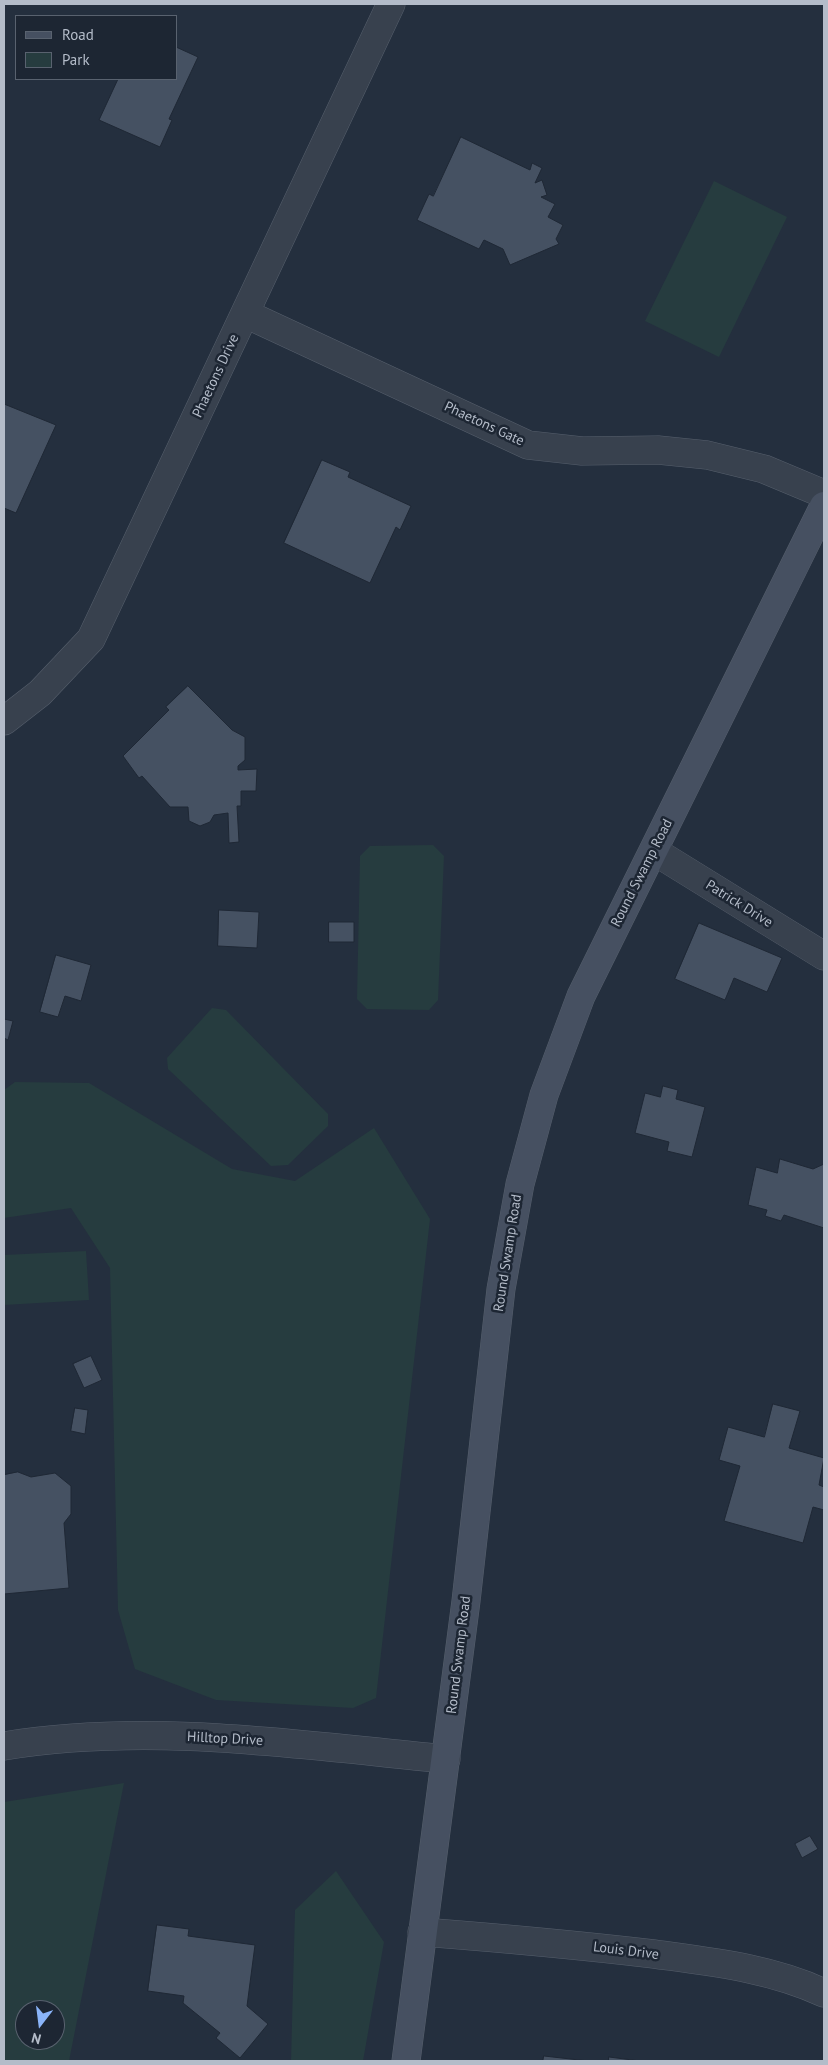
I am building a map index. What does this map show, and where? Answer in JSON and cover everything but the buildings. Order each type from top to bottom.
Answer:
[{"type":"street","name":"Phaetons Drive","points":[[4,721],[40,693],[91,639],[391,4]]},
{"type":"street","name":"Phaetons Gate","points":[[246,314],[528,445],[582,451],[658,450],[708,455],[764,469],[824,494]]},
{"type":"street","name":"Round Swamp Road","points":[[406,2061],[446,1759],[501,1288],[520,1184],[544,1095],[581,996],[824,506]]},
{"type":"street","name":"Patrick Drive","points":[[654,851],[824,956]]},
{"type":"street","name":"Hilltop Drive","points":[[4,1746],[111,1734],[245,1739],[446,1759]]},
{"type":"street","name":"Louis Drive","points":[[422,1932],[555,1942],[735,1964],[802,1983],[824,1993]]},
{"type":"green space","points":[[714,181],[787,217],[719,357],[645,321]]},
{"type":"green space","points":[[433,845],[444,856],[438,1000],[429,1010],[367,1009],[357,999],[360,856],[370,846]]},
{"type":"green space","points":[[212,1008],[226,1010],[328,1114],[328,1126],[288,1165],[271,1166],[168,1069],[167,1058]]},
{"type":"green space","points":[[15,1082],[89,1083],[232,1169],[295,1181],[374,1128],[430,1219],[376,1698],[353,1708],[216,1700],[135,1669],[118,1610],[110,1268],[71,1208],[4,1218],[4,1090]]},
{"type":"green space","points":[[86,1251],[89,1300],[4,1305],[4,1255]]},
{"type":"green space","points":[[124,1783],[69,2061],[4,2061],[4,1802]]},
{"type":"green space","points":[[336,1871],[384,1942],[363,2061],[291,2061],[295,1910]]}]
